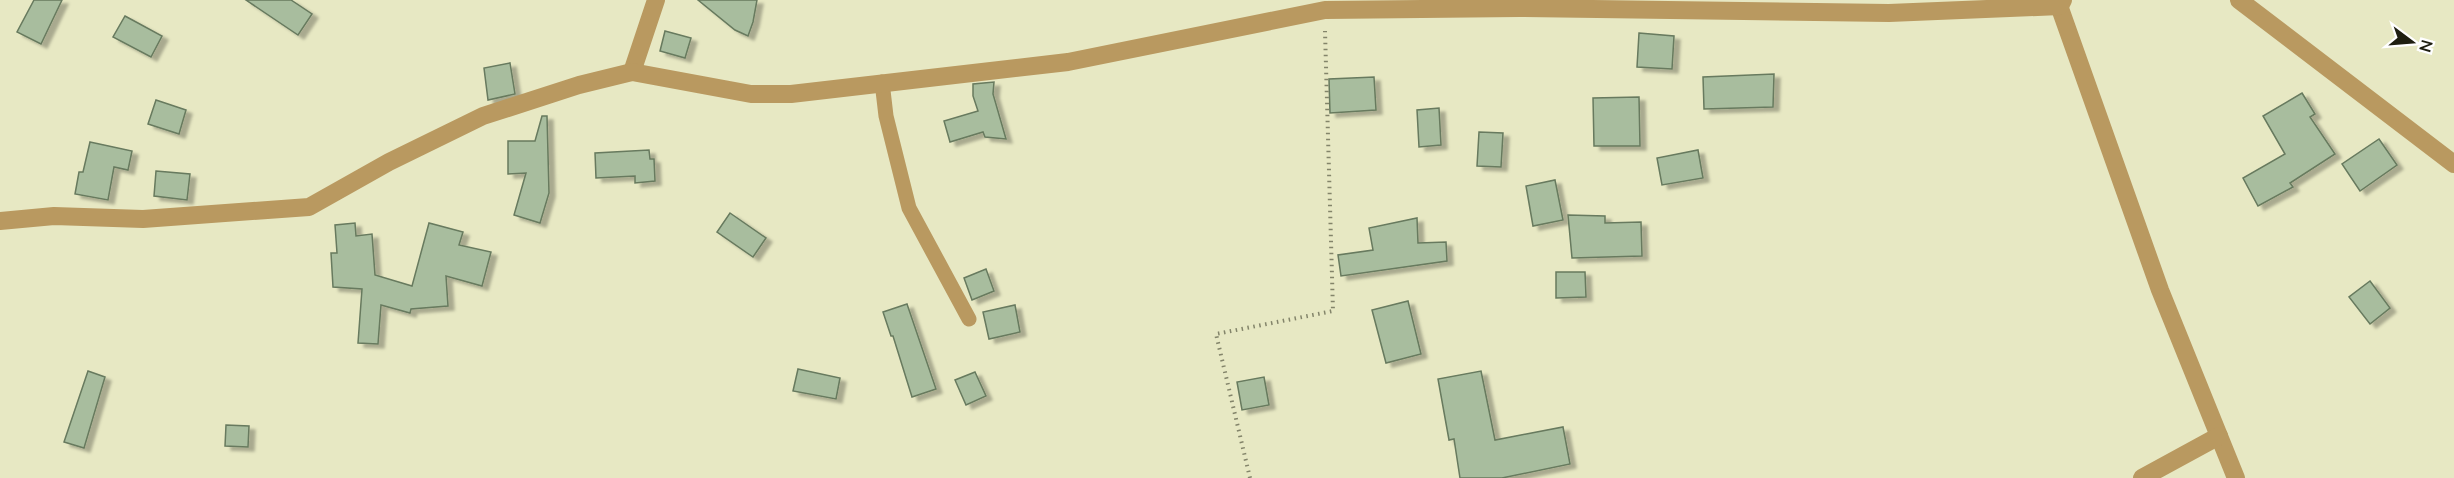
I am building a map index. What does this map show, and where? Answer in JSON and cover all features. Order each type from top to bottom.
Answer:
[{"type":"street","points":[[633,72],[656,0]]},
{"type":"street","points":[[2239,0],[2454,164]]},
{"type":"street","points":[[0,221],[54,216],[143,219],[309,207],[389,162],[483,116],[579,85],[633,72],[751,94],[791,94],[1068,62],[1325,10],[1519,8],[1889,13],[2060,2],[2160,290],[2236,478]]},
{"type":"street","points":[[2142,478],[2219,436]]},
{"type":"lane","points":[[882,82],[886,116],[909,208],[969,319]]},
{"type":"path","points":[[1250,478],[1216,334],[1333,311],[1325,10]]},
{"type":"building","points":[[34,0],[62,0],[41,44],[17,32]]},
{"type":"building","points":[[246,0],[291,0],[312,14],[298,35]]},
{"type":"building","points":[[698,0],[757,0],[748,36],[735,30]]},
{"type":"building","points":[[125,16],[162,36],[151,57],[113,37]]},
{"type":"building","points":[[665,31],[691,38],[685,58],[660,51]]},
{"type":"building","points":[[1639,33],[1674,36],[1672,69],[1637,67]]},
{"type":"building","points":[[510,63],[515,94],[488,100],[484,68]]},
{"type":"building","points":[[1774,74],[1773,107],[1704,109],[1703,77]]},
{"type":"building","points":[[1374,77],[1376,110],[1330,113],[1329,79]]},
{"type":"building","points":[[994,82],[993,94],[1006,139],[985,137],[983,132],[950,142],[944,121],[978,111],[973,96],[973,84]]},
{"type":"building","points":[[2302,93],[2315,114],[2310,117],[2335,154],[2290,183],[2293,187],[2258,206],[2243,178],[2285,154],[2263,116]]},
{"type":"building","points":[[1639,97],[1640,146],[1594,146],[1593,98]]},
{"type":"building","points":[[156,100],[186,110],[179,134],[148,124]]},
{"type":"building","points":[[1439,108],[1441,145],[1419,147],[1417,110]]},
{"type":"building","points":[[542,116],[547,116],[549,193],[540,223],[514,215],[526,173],[508,174],[508,141],[535,141]]},
{"type":"building","points":[[1479,132],[1503,133],[1501,167],[1477,166]]},
{"type":"building","points":[[2379,139],[2397,165],[2360,191],[2342,164]]},
{"type":"building","points":[[90,142],[132,151],[128,170],[114,167],[108,200],[75,194],[79,172],[83,172]]},
{"type":"building","points":[[649,150],[650,159],[654,159],[655,181],[635,183],[635,176],[596,178],[595,153]]},
{"type":"building","points":[[1698,150],[1703,178],[1662,185],[1657,158]]},
{"type":"building","points":[[156,171],[190,174],[187,200],[154,196]]},
{"type":"building","points":[[1555,180],[1563,220],[1533,226],[1526,186]]},
{"type":"building","points":[[730,213],[766,238],[753,257],[717,232]]},
{"type":"building","points":[[1568,215],[1605,216],[1605,223],[1641,222],[1642,256],[1572,258]]},
{"type":"building","points":[[1417,218],[1418,243],[1446,242],[1447,261],[1341,276],[1338,255],[1373,250],[1369,228]]},
{"type":"building","points":[[355,223],[356,236],[372,234],[375,275],[412,286],[429,223],[463,232],[459,245],[491,252],[482,286],[446,276],[448,306],[411,309],[410,313],[381,305],[378,344],[358,343],[362,289],[333,287],[331,253],[337,253],[335,225]]},
{"type":"building","points":[[986,269],[994,291],[972,300],[964,278]]},
{"type":"building","points":[[1556,272],[1585,272],[1586,297],[1556,298]]},
{"type":"building","points":[[2370,281],[2390,308],[2370,324],[2349,297]]},
{"type":"building","points":[[1408,301],[1421,354],[1386,363],[1372,310]]},
{"type":"building","points":[[907,304],[936,389],[912,397],[883,312]]},
{"type":"building","points":[[1015,305],[1020,332],[989,339],[983,312]]},
{"type":"building","points":[[798,369],[840,378],[836,399],[793,391]]},
{"type":"building","points":[[88,371],[105,377],[84,448],[64,442]]},
{"type":"building","points":[[1481,371],[1495,440],[1563,427],[1570,464],[1502,478],[1460,478],[1454,439],[1449,440],[1438,379]]},
{"type":"building","points":[[975,372],[986,396],[966,405],[955,380]]},
{"type":"building","points":[[1264,377],[1269,405],[1242,410],[1237,382]]},
{"type":"building","points":[[226,425],[249,426],[248,447],[225,446]]}]
